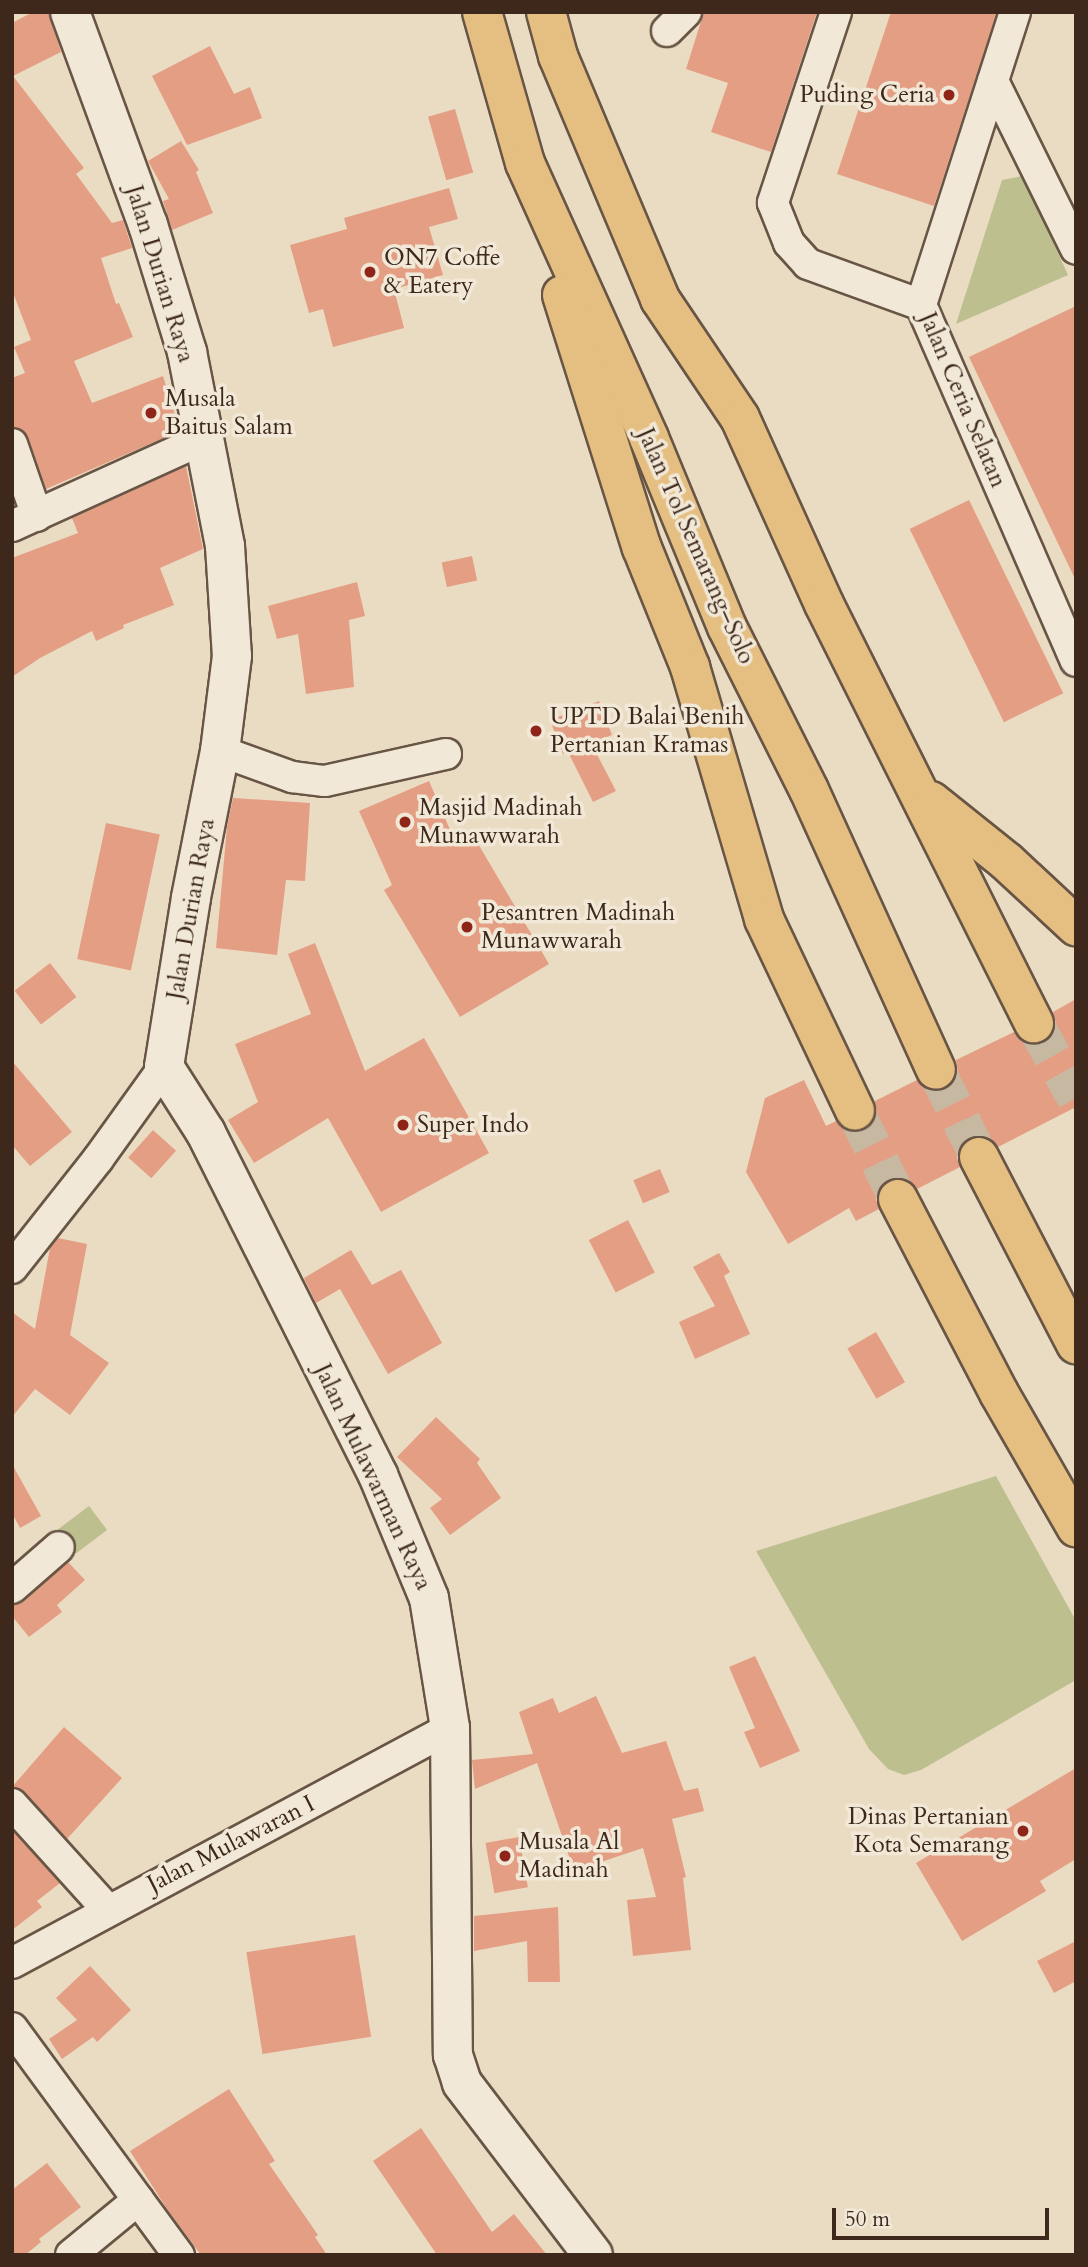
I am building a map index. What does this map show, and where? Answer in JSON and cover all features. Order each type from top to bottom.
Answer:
[{"type":"highway","name":"Jalan Tol Semarang–Solo","points":[[482,12],[525,163],[649,438],[727,627],[826,826],[936,1070]]},
{"type":"highway","points":[[546,12],[558,56],[660,299],[740,418],[824,604],[1034,1023]]},
{"type":"highway","points":[[525,163],[571,327],[642,548],[690,667],[764,919],[855,1111]]},
{"type":"highway","points":[[921,793],[1006,861],[1076,926]]},
{"type":"highway","points":[[979,1157],[1076,1344]]},
{"type":"highway","points":[[898,1199],[999,1393],[1076,1527]]},
{"type":"main road","name":"Jalan Durian Raya","points":[[70,12],[148,225],[187,352],[225,546],[232,656],[220,751],[191,898],[164,1067]]},
{"type":"main road","name":"Jalan Mulawarman Raya","points":[[164,1067],[206,1133],[405,1534],[432,1607],[450,1728],[453,2055],[462,2083],[593,2255]]},
{"type":"street","points":[[836,12],[773,203],[789,243],[808,264],[921,306]]},
{"type":"street","name":"Jalan Ceria Selatan","points":[[1015,12],[921,306],[1076,661]]},
{"type":"street","points":[[993,81],[1076,249]]},
{"type":"street","points":[[12,444],[25,521],[204,439]]},
{"type":"street","points":[[220,751],[292,777],[325,781],[446,754]]},
{"type":"street","points":[[14,1264],[98,1159],[164,1067]]},
{"type":"street","points":[[12,1588],[59,1547]]},
{"type":"street","name":"Jalan Mulawaran I","points":[[12,1963],[107,1909],[450,1728]]},
{"type":"street","points":[[12,1804],[107,1909]]},
{"type":"street","points":[[12,2028],[179,2255]]},
{"type":"street","points":[[71,2255],[138,2200]]},
{"type":"green space","points":[[1023,176],[1068,275],[956,324],[1002,180]]},
{"type":"green space","points":[[996,1476],[1076,1621],[1076,1680],[921,1770],[904,1775],[888,1769],[869,1749],[756,1551]]},
{"type":"green space","points":[[89,1506],[107,1530],[76,1553],[58,1529]]},
{"type":"building","points":[[33,12],[49,12],[61,52],[13,76],[84,168],[76,174],[112,223],[123,220],[132,248],[101,258],[116,304],[119,303],[133,337],[74,361],[92,403],[163,376],[180,431],[46,489],[28,438],[23,430],[12,427],[12,378],[25,373],[14,347],[31,340],[12,290],[12,23]]},
{"type":"building","points":[[704,12],[817,12],[771,152],[711,132],[728,83],[686,69]]},
{"type":"building","points":[[891,12],[997,12],[934,206],[837,174]]},
{"type":"building","points":[[210,46],[234,94],[250,87],[262,118],[187,145],[152,76]]},
{"type":"building","points":[[455,109],[473,172],[446,180],[428,117]]},
{"type":"building","points":[[181,141],[199,170],[196,172],[213,213],[172,230],[163,201],[169,199],[148,161]]},
{"type":"building","points":[[449,188],[458,219],[429,227],[443,275],[394,289],[404,328],[333,347],[323,309],[309,313],[290,245],[347,229],[344,218]]},
{"type":"building","points":[[1076,306],[1076,581],[969,357]]},
{"type":"building","points":[[186,466],[203,549],[160,568],[174,605],[123,625],[124,628],[96,641],[92,631],[40,658],[12,677],[12,558],[78,533],[72,518]]},
{"type":"building","points":[[969,500],[1063,693],[1004,722],[910,529]]},
{"type":"building","points":[[472,556],[477,580],[447,587],[442,562]]},
{"type":"building","points":[[357,582],[365,616],[349,620],[354,687],[306,694],[298,634],[277,639],[268,606]]},
{"type":"building","points":[[599,701],[612,735],[591,743],[616,791],[593,802],[568,752],[563,754],[550,720]]},
{"type":"building","name":"Pesantren Madinah Munawwarah","points":[[429,781],[457,846],[474,837],[549,964],[460,1017],[384,890],[392,885],[359,811]]},
{"type":"building","points":[[233,798],[310,803],[305,881],[286,880],[277,955],[216,948],[227,827]]},
{"type":"building","points":[[106,823],[160,834],[131,970],[77,959]]},
{"type":"building","points":[[315,943],[365,1071],[424,1038],[489,1153],[381,1212],[328,1118],[254,1163],[228,1120],[258,1102],[235,1044],[311,1014],[288,954]]},
{"type":"building","points":[[50,963],[76,997],[41,1025],[15,991]]},
{"type":"building","points":[[1076,999],[1076,1107],[998,1147],[990,1138],[981,1135],[970,1137],[960,1146],[957,1157],[960,1167],[917,1189],[909,1180],[900,1177],[889,1179],[879,1188],[876,1199],[879,1209],[856,1221],[849,1208],[788,1244],[746,1172],[765,1098],[804,1080],[826,1126],[836,1121],[843,1129],[853,1133],[864,1131],[873,1123],[877,1112],[875,1101],[917,1080],[924,1088],[933,1092],[946,1090],[958,1073],[956,1060],[1014,1032],[1021,1041],[1032,1045],[1044,1042],[1053,1034],[1056,1025],[1053,1012]]},
{"type":"building","points":[[12,1061],[72,1132],[30,1166],[12,1145]]},
{"type":"building","points":[[153,1130],[176,1151],[151,1178],[128,1157]]},
{"type":"building","points":[[660,1169],[670,1192],[643,1203],[633,1180]]},
{"type":"building","points":[[628,1220],[655,1273],[616,1293],[589,1240]]},
{"type":"building","points":[[58,1238],[87,1244],[70,1335],[109,1363],[70,1415],[35,1389],[12,1417],[12,1312],[35,1329],[50,1248]]},
{"type":"building","points":[[351,1250],[372,1285],[401,1270],[442,1343],[388,1374],[340,1289],[316,1303],[304,1278]]},
{"type":"building","points":[[719,1253],[730,1272],[724,1276],[750,1334],[695,1359],[679,1322],[715,1306],[693,1267]]},
{"type":"building","points":[[876,1332],[905,1382],[876,1399],[847,1348]]},
{"type":"building","points":[[436,1417],[480,1459],[477,1463],[501,1498],[450,1535],[430,1508],[442,1499],[397,1457]]},
{"type":"building","points":[[12,1464],[41,1516],[20,1528],[12,1513]]},
{"type":"building","points":[[68,1562],[85,1580],[57,1605],[62,1612],[29,1637],[12,1616],[12,1605],[24,1601]]},
{"type":"building","points":[[755,1656],[800,1751],[760,1768],[744,1732],[755,1728],[729,1667]]},
{"type":"building","points":[[596,1696],[622,1753],[666,1741],[684,1791],[698,1788],[704,1811],[672,1819],[686,1877],[683,1878],[691,1950],[633,1956],[627,1900],[656,1897],[643,1848],[574,1871],[537,1763],[475,1789],[472,1760],[533,1754],[519,1712],[553,1698],[559,1713]]},
{"type":"building","points":[[64,1727],[122,1778],[67,1839],[25,1792],[12,1787]]},
{"type":"building","name":"Dinas Pertanian Kota Semarang","points":[[1076,1768],[1076,1859],[1040,1881],[1046,1891],[962,1941],[916,1863]]},
{"type":"building","points":[[12,1830],[60,1883],[37,1901],[42,1907],[12,1930]]},
{"type":"building","name":"Musala Al Madinah","points":[[519,1837],[528,1887],[494,1893],[486,1843]]},
{"type":"building","points":[[558,1907],[560,1982],[528,1982],[527,1941],[474,1951],[474,1916]]},
{"type":"building","points":[[355,1935],[371,2037],[262,2054],[246,1952]]},
{"type":"building","points":[[1076,1941],[1076,1981],[1054,1993],[1037,1961]]},
{"type":"building","points":[[90,1966],[131,2010],[97,2042],[93,2037],[62,2059],[49,2039],[77,2020],[56,1998]]},
{"type":"building","points":[[229,2089],[275,2161],[269,2164],[318,2235],[315,2237],[327,2255],[201,2255],[167,2209],[130,2151]]},
{"type":"building","points":[[421,2128],[492,2232],[514,2214],[547,2255],[437,2255],[373,2161]]},
{"type":"building","points":[[47,2163],[81,2207],[39,2239],[41,2242],[25,2255],[12,2255],[12,2190]]},
{"type":"tunnel","points":[[1034,1023],[1076,1098]]},
{"type":"tunnel","points":[[936,1070],[979,1157]]},
{"type":"tunnel","points":[[855,1111],[898,1199]]},
{"type":"place","name":"Puding Ceria","points":[[949,95]]},
{"type":"place","name":"ON7 Coffe & Eatery","points":[[370,272]]},
{"type":"place","name":"Musala Baitus Salam","points":[[151,413]]},
{"type":"place","name":"UPTD Balai Benih Pertanian Kramas","points":[[536,731]]},
{"type":"place","name":"Masjid Madinah Munawwarah","points":[[405,822]]},
{"type":"place","name":"Pesantren Madinah Munawwarah","points":[[467,927]]},
{"type":"place","name":"Super Indo","points":[[403,1125]]},
{"type":"place","name":"Dinas Pertanian Kota Semarang","points":[[1023,1831]]},
{"type":"place","name":"Musala Al Madinah","points":[[505,1856]]}]
